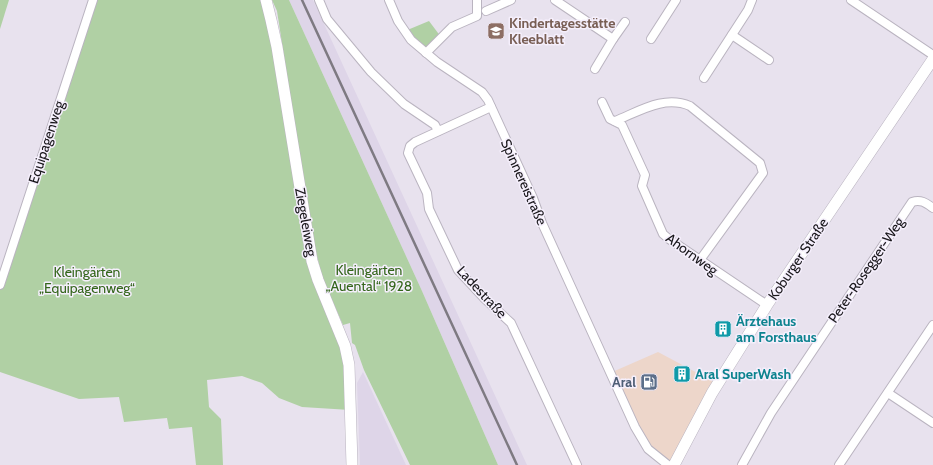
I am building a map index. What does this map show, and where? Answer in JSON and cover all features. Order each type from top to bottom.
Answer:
[{"type":"main road","name":"Ziegeleiweg","points":[[266,0],[272,20],[277,47],[312,261],[318,280],[345,346],[349,365],[352,465]]},
{"type":"main road","name":"Koburger Straße","points":[[674,465],[712,393],[767,305],[933,59]]},
{"type":"street","name":"Equipagenweg","points":[[0,285],[92,0]]},
{"type":"street","points":[[318,0],[327,19],[371,72],[404,104],[435,126],[438,131],[491,107]]},
{"type":"street","name":"Spinnereistraße","points":[[389,0],[398,21],[412,40],[437,62],[482,92],[491,107],[533,198],[542,223],[642,440],[656,456],[668,465]]},
{"type":"street","points":[[426,52],[452,27],[477,16],[477,0]]},
{"type":"street","points":[[486,11],[511,0]]},
{"type":"street","points":[[555,0],[613,39]]},
{"type":"street","points":[[651,39],[676,0]]},
{"type":"street","points":[[704,78],[748,10],[752,0]]},
{"type":"street","points":[[852,0],[933,54]]},
{"type":"street","points":[[595,69],[625,22]]},
{"type":"street","points":[[732,35],[769,60]]},
{"type":"street","name":"Ahornweg","points":[[602,102],[610,119],[622,125],[645,175],[642,186],[663,234],[767,305]]},
{"type":"street","points":[[615,121],[659,102],[682,102],[690,106],[760,163],[764,173],[700,260]]},
{"type":"street","name":"Ladestraße","points":[[438,131],[410,146],[408,153],[427,193],[429,209],[458,270],[484,298],[511,322],[577,465]]},
{"type":"street","name":"Peter-Rosegger-Weg","points":[[742,465],[771,413],[912,202],[916,200],[922,201],[933,208]]},
{"type":"street","points":[[840,465],[933,325]]},
{"type":"street","points":[[888,393],[933,423]]},
{"type":"shaded area","points":[[289,0],[313,0],[527,465],[498,465],[422,291]]},
{"type":"shaded area","points":[[658,352],[718,384],[674,465],[648,449],[610,373]]},
{"type":"shaded area","points":[[363,372],[406,465],[360,465],[357,383]]},
{"type":"green space","points":[[0,0],[9,0],[0,29]]},
{"type":"green space","name":"Kleingärten „Equipagenweg“","points":[[93,0],[266,0],[312,261],[345,346],[350,410],[302,407],[279,398],[262,383],[242,376],[207,380],[209,407],[221,419],[223,465],[196,465],[192,427],[169,429],[167,418],[124,422],[119,397],[79,399],[0,372],[0,285]]},
{"type":"green space","name":"Kleingärten „Auental“ 1928","points":[[272,0],[289,0],[422,291],[498,465],[410,465],[364,370],[355,345],[352,343],[350,323],[343,325],[322,277],[311,230],[277,11]]},
{"type":"green space","points":[[429,21],[441,37],[426,53],[405,31]]},
{"type":"railway","points":[[302,0],[517,465]]},
{"type":"place","name":"Kindertagesstätte Kleeblatt","points":[[496,31]]},
{"type":"place","name":"Ärztehaus am Forsthaus","points":[[723,329]]},
{"type":"place","name":"Aral SuperWash","points":[[682,374]]},
{"type":"place","name":"Aral","points":[[649,382]]}]
